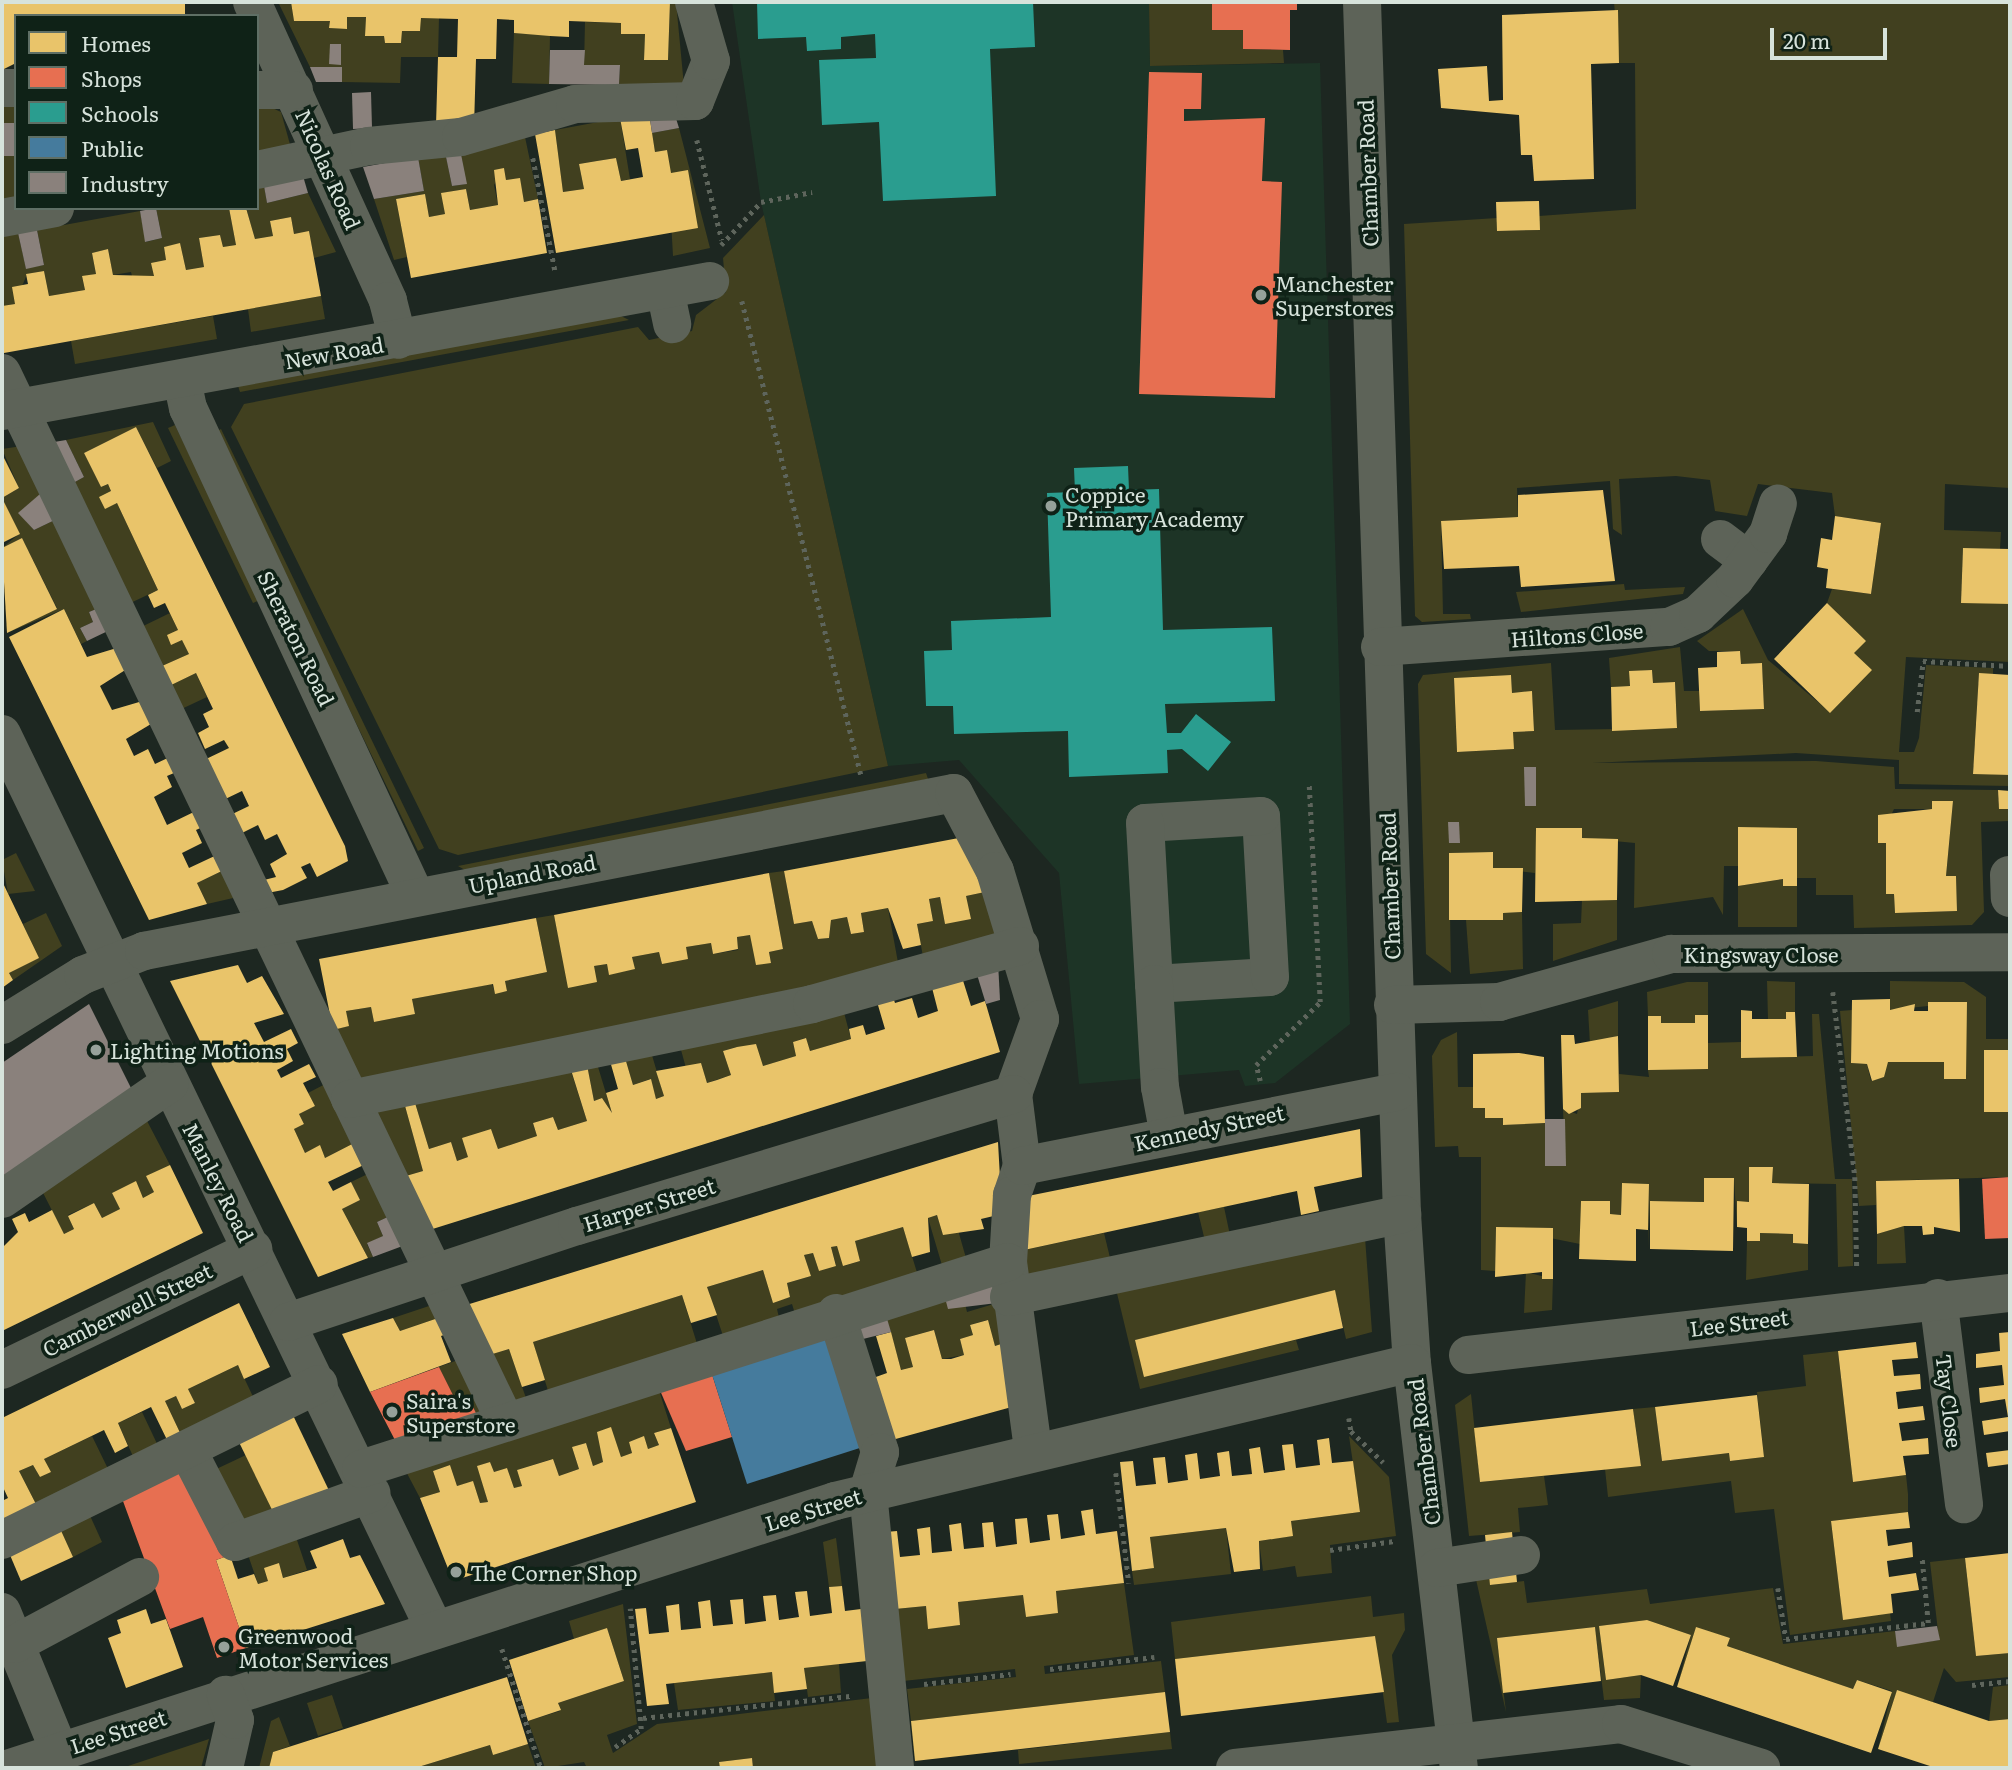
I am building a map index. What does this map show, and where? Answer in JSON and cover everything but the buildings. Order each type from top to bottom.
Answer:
[{"type":"street","points":[[259,170],[322,154],[461,137],[575,104],[695,101],[710,61],[694,2]]},
{"type":"street","name":"Chamber Road","points":[[1362,2],[1380,647],[1402,1214],[1412,1363],[1457,1754]]},
{"type":"street","name":"Nicolas Road","points":[[259,30],[276,90],[322,154],[394,316],[398,340]]},
{"type":"street","points":[[2,218],[44,210]]},
{"type":"street","name":"New Road","points":[[11,409],[398,340],[668,307],[710,281]]},
{"type":"street","points":[[2,373],[11,409],[268,926],[504,1419]]},
{"type":"street","name":"Sheraton Road","points":[[182,380],[188,408],[415,895]]},
{"type":"street","name":"Hiltons Close","points":[[1380,647],[1669,627],[1698,614],[1735,550],[1777,504]]},
{"type":"street","name":"Manley Road","points":[[2,734],[366,1481],[435,1630]]},
{"type":"street","name":"Upland Road","points":[[2,1025],[112,961],[415,895],[954,793],[995,871],[1020,946]]},
{"type":"street","points":[[1154,984],[1270,977],[1261,816],[1145,823],[1154,984],[1169,1136]]},
{"type":"street","points":[[350,1099],[812,1004],[1020,946],[1040,1019],[1013,1094],[1022,1166],[1012,1195],[1008,1280],[1033,1449]]},
{"type":"street","name":"Kingsway Close","points":[[1393,1005],[1499,1002],[1671,954],[2010,953]]},
{"type":"street","points":[[2,1199],[170,1083]]},
{"type":"street","name":"Kennedy Street","points":[[1022,1166],[1396,1092]]},
{"type":"street","name":"Harper Street","points":[[288,1322],[435,1271],[1013,1094]]},
{"type":"street","points":[[188,1451],[235,1542],[504,1419],[836,1313],[1008,1280],[1402,1214]]},
{"type":"street","name":"Camberwell Street","points":[[2,1370],[253,1249]]},
{"type":"street","name":"Lee Street","points":[[1468,1355],[1938,1298],[2010,1293]]},
{"type":"street","name":"Tay Close","points":[[1938,1298],[1964,1504]]},
{"type":"street","points":[[836,1313],[880,1452],[868,1492],[874,1693],[895,1768]]},
{"type":"street","name":"Lee Street","points":[[10,1768],[226,1695],[868,1492],[1033,1449],[1412,1363]]},
{"type":"street","points":[[2,1540],[188,1451],[319,1384]]},
{"type":"street","points":[[1437,1568],[1521,1555]]},
{"type":"street","points":[[59,1750],[8,1628],[140,1577]]},
{"type":"street","points":[[224,1768],[235,1720],[226,1695]]},
{"type":"street","points":[[1236,1768],[1457,1754],[1621,1724],[1761,1768]]},
{"type":"path","points":[[695,101],[692,118],[722,240]]},
{"type":"path","points":[[526,119],[557,283]]},
{"type":"path","points":[[812,192],[761,202],[722,240],[710,281],[746,303],[863,779]]},
{"type":"path","points":[[1917,712],[1923,661],[2010,666]]},
{"type":"path","points":[[1833,987],[1855,1177],[1857,1270]]},
{"type":"path","points":[[1348,1412],[1351,1431],[1386,1465]]},
{"type":"path","points":[[1116,1469],[1129,1583]]},
{"type":"path","points":[[1330,1550],[1402,1540]]},
{"type":"path","points":[[1778,1588],[1786,1639],[1928,1623],[1922,1559]]},
{"type":"path","points":[[615,1747],[641,1729],[643,1718],[628,1596]]},
{"type":"path","points":[[498,1637],[541,1768]]},
{"type":"path","points":[[1050,1669],[1154,1657]]},
{"type":"path","points":[[643,1718],[874,1693],[1010,1674]]},
{"type":"path","points":[[1972,1685],[2010,1681]]},
{"type":"shaded area","points":[[278,2],[291,2],[294,21],[330,21],[330,28],[347,29],[347,17],[366,17],[365,35],[384,36],[385,43],[401,43],[402,31],[420,31],[421,18],[439,18],[438,57],[401,57],[400,83],[342,82],[341,67],[310,67]]},
{"type":"shaded area","points":[[670,2],[676,2],[684,86],[619,85],[620,65],[584,65],[585,22],[621,23],[621,34],[645,34],[644,59],[668,60]]},
{"type":"shaded area","name":"Coppice Primary Academy","points":[[732,2],[1149,2],[1150,66],[1320,63],[1350,1024],[1275,1083],[1245,1086],[1239,1070],[1079,1084],[1059,873],[959,760],[888,766],[761,202]]},
{"type":"shaded area","points":[[1149,2],[1212,2],[1212,29],[1243,30],[1243,49],[1283,50],[1284,63],[1150,66]]},
{"type":"shaded area","points":[[1614,2],[2010,2],[2010,488],[1945,484],[1944,530],[2001,532],[2000,549],[1963,548],[1961,602],[2010,604],[2010,662],[1906,657],[1899,752],[1914,752],[1919,738],[1926,665],[1993,668],[1993,674],[1979,674],[1973,773],[2010,775],[2010,786],[1899,784],[1899,760],[1796,753],[1592,763],[1816,761],[1894,767],[1895,789],[1998,790],[1999,808],[2010,809],[2010,821],[1981,822],[1984,912],[1972,925],[1854,928],[1853,895],[1816,895],[1816,878],[1797,878],[1797,828],[1738,828],[1738,866],[1724,866],[1723,915],[1713,897],[1634,908],[1635,843],[1582,838],[1582,828],[1537,828],[1535,873],[1493,868],[1492,852],[1449,853],[1451,973],[1426,954],[1418,684],[1423,675],[1551,663],[1555,730],[1677,728],[1675,682],[1653,683],[1652,670],[1629,672],[1630,686],[1611,687],[1609,658],[1680,647],[1684,691],[1699,691],[1700,711],[1764,709],[1762,663],[1741,664],[1740,651],[1709,651],[1697,641],[1743,609],[1768,660],[1830,712],[1854,653],[1865,641],[1827,603],[1832,589],[1871,594],[1881,523],[1835,516],[1832,493],[1758,484],[1747,516],[1715,511],[1710,480],[1676,476],[1619,479],[1622,535],[1613,529],[1610,481],[1517,488],[1518,517],[1441,521],[1443,614],[1470,614],[1471,619],[1422,622],[1415,616],[1404,224],[1497,218],[1498,231],[1539,230],[1539,216],[1636,209],[1635,63],[1619,63]],"holes":[[[1511,675],[1512,693],[1532,692],[1534,731],[1513,732],[1513,749],[1457,752],[1454,678]],[[1932,801],[1953,801],[1946,876],[1956,877],[1957,911],[1895,913],[1894,894],[1886,894],[1886,843],[1878,843],[1894,809],[1932,809]]]},
{"type":"shaded area","points":[[514,33],[550,35],[549,84],[512,83]]},
{"type":"shaded area","points":[[2,98],[14,99],[14,199],[2,202]]},
{"type":"shaded area","points":[[259,102],[281,112],[291,148],[259,154]]},
{"type":"shaded area","points":[[620,118],[630,179],[621,181],[616,158],[579,164],[584,189],[563,192],[555,130]]},
{"type":"shaded area","points":[[679,128],[710,248],[673,256],[667,150],[655,152],[652,133]]},
{"type":"shaded area","points":[[525,137],[538,199],[524,202],[520,179],[506,180],[504,168],[494,185],[498,205],[470,210],[466,189],[442,193],[445,214],[429,217],[425,194],[396,199],[407,257],[394,260],[374,199],[424,191],[418,157],[446,157],[452,186],[466,184],[461,154]]},
{"type":"shaded area","points":[[264,186],[267,203],[308,193],[336,252],[314,258],[309,232],[294,234],[291,217],[270,221],[273,236],[255,239],[247,210],[259,210],[259,187]]},
{"type":"shaded area","points":[[156,210],[229,210],[236,245],[223,247],[220,235],[199,238],[204,267],[186,270],[180,244],[164,247],[166,260],[154,276],[133,280],[131,272],[113,275],[108,249],[92,253],[96,274],[82,277],[85,290],[49,296],[44,271],[27,274],[15,304],[2,306],[2,236],[18,233],[26,268],[44,265],[37,230],[140,211],[146,242],[162,238]]},
{"type":"shaded area","points":[[764,215],[888,766],[458,855],[439,849],[231,427],[244,404],[638,327],[649,340],[692,331],[696,315],[726,292],[723,258]]},
{"type":"shaded area","points":[[321,296],[325,319],[251,332],[248,309]]},
{"type":"shaded area","points":[[213,316],[217,339],[75,364],[71,341]]},
{"type":"shaded area","points":[[621,316],[629,320],[240,392],[238,386]]},
{"type":"shaded area","points":[[153,422],[171,461],[157,468],[136,427],[84,453],[101,487],[108,484],[111,491],[106,508],[117,503],[158,590],[122,607],[64,488],[84,477],[66,440]]},
{"type":"shaded area","points":[[175,425],[260,600],[253,603],[168,428]]},
{"type":"shaded area","points":[[221,429],[424,848],[418,851],[215,432]]},
{"type":"shaded area","points":[[22,446],[44,491],[19,513],[34,530],[59,518],[101,607],[89,612],[93,622],[80,628],[87,641],[81,644],[64,609],[7,633],[57,608],[22,538],[2,548],[19,534],[2,498],[19,488],[2,449]]},
{"type":"shaded area","points":[[1624,584],[1625,590],[1685,587],[1683,594],[1521,612],[1516,592]]},
{"type":"shaded area","points":[[170,613],[189,654],[153,670],[133,631]]},
{"type":"shaded area","points":[[196,673],[207,697],[173,713],[163,689]]},
{"type":"shaded area","points":[[926,773],[928,779],[465,870],[458,866]]},
{"type":"shaded area","points":[[16,853],[35,891],[8,894],[2,860]]},
{"type":"shaded area","points":[[228,868],[242,896],[207,904],[197,883]]},
{"type":"shaded area","points":[[784,871],[794,924],[812,921],[818,939],[829,938],[831,920],[847,917],[851,934],[864,932],[861,913],[888,908],[899,968],[354,1087],[333,1030],[348,1026],[346,1011],[371,1007],[374,1022],[415,1014],[412,999],[492,984],[495,993],[507,991],[505,981],[547,972],[536,918],[554,915],[569,988],[594,966],[607,964],[609,974],[634,969],[632,957],[659,952],[662,964],[686,947],[711,943],[713,954],[738,950],[737,937],[750,935],[771,963],[769,952],[783,949],[769,873]]},
{"type":"shaded area","points":[[1783,879],[1784,886],[1797,886],[1797,927],[1738,927],[1738,886]]},
{"type":"shaded area","points":[[985,892],[1002,941],[924,962],[917,924],[933,921],[929,899],[940,897],[945,924],[966,896]]},
{"type":"shaded area","points":[[1582,900],[1617,900],[1617,940],[1553,961],[1553,924],[1581,923]]},
{"type":"shaded area","points":[[1522,912],[1523,969],[1470,974],[1466,920],[1503,920],[1503,913]]},
{"type":"shaded area","points":[[46,913],[62,946],[13,980],[9,973],[38,958],[23,924]]},
{"type":"shaded area","points":[[1767,981],[1795,982],[1795,1012],[1786,1012],[1786,1019],[1768,1019]]},
{"type":"shaded area","points":[[1890,981],[1964,982],[1986,997],[1986,1039],[2010,1039],[2010,1050],[1984,1050],[1984,1111],[2010,1112],[2010,1177],[1877,1181],[1876,1205],[1859,1206],[1840,1011],[1852,1010],[1851,1063],[1867,1064],[1871,1081],[1884,1077],[1883,1062],[1944,1062],[1945,1079],[1966,1079],[1966,1002],[1890,1010]]},
{"type":"shaded area","points":[[1687,982],[1708,982],[1708,1015],[1695,1023],[1661,1023],[1661,1016],[1648,1016],[1647,992]]},
{"type":"shaded area","points":[[1618,1001],[1618,1036],[1590,1044],[1588,1010]]},
{"type":"shaded area","points":[[842,1005],[851,1039],[810,1051],[805,1038],[793,1042],[796,1056],[763,1066],[736,1047],[723,1051],[731,1075],[707,1083],[701,1064],[686,1068],[678,1039]]},
{"type":"shaded area","points":[[1812,1014],[1819,1014],[1835,1179],[1852,1179],[1853,1266],[1838,1267],[1836,1184],[1772,1183],[1773,1167],[1750,1167],[1749,1202],[1737,1202],[1737,1227],[1734,1179],[1704,1178],[1704,1202],[1650,1201],[1648,1249],[1649,1184],[1622,1183],[1621,1215],[1610,1214],[1610,1201],[1581,1201],[1580,1244],[1496,1227],[1495,1271],[1481,1270],[1481,1157],[1459,1157],[1458,1146],[1435,1147],[1432,1056],[1441,1040],[1457,1032],[1458,1087],[1473,1087],[1473,1108],[1485,1108],[1485,1118],[1503,1118],[1503,1125],[1545,1123],[1545,1166],[1565,1166],[1563,1109],[1577,1114],[1581,1093],[1619,1092],[1619,1074],[1649,1077],[1648,1070],[1708,1043],[1741,1042],[1742,1058],[1813,1056]]},
{"type":"shaded area","points":[[649,1045],[664,1096],[656,1099],[650,1079],[633,1085],[623,1051]]},
{"type":"shaded area","points":[[595,1057],[612,1113],[602,1098],[594,1101],[587,1066],[571,1071],[587,1121],[558,1130],[553,1117],[533,1123],[537,1136],[498,1149],[491,1129],[468,1157],[457,1161],[451,1142],[429,1149],[412,1093]]},
{"type":"shaded area","points":[[331,1081],[360,1140],[325,1158],[319,1146],[305,1153],[294,1129],[304,1124],[299,1114],[315,1106],[308,1093]]},
{"type":"shaded area","points":[[402,1095],[423,1171],[399,1178],[364,1102]]},
{"type":"shaded area","points":[[146,1119],[170,1165],[147,1176],[154,1192],[143,1198],[135,1182],[112,1193],[120,1209],[102,1218],[94,1203],[68,1215],[74,1229],[64,1234],[38,1183]]},
{"type":"shaded area","points":[[374,1171],[394,1214],[377,1222],[383,1236],[367,1244],[373,1257],[368,1258],[342,1209],[360,1200],[351,1182]]},
{"type":"shaded area","points":[[1224,1207],[1231,1240],[1206,1245],[1198,1212]]},
{"type":"shaded area","points":[[937,1215],[943,1234],[958,1230],[968,1265],[944,1272],[928,1218]]},
{"type":"shaded area","points":[[1364,1224],[1372,1332],[1346,1339],[1335,1291],[1135,1340],[1194,1364],[1296,1340],[1299,1350],[1140,1389],[1115,1285]]},
{"type":"shaded area","points":[[1904,1226],[1906,1263],[1877,1264],[1877,1234]]},
{"type":"shaded area","points":[[903,1227],[919,1279],[796,1317],[792,1304],[777,1309],[780,1322],[724,1339],[707,1287],[763,1270],[773,1302],[790,1297],[787,1283],[811,1276],[804,1255],[813,1253],[819,1271],[836,1265],[831,1247],[837,1246],[844,1266],[860,1261],[855,1241]]},
{"type":"shaded area","points":[[1104,1233],[1112,1266],[1026,1285],[1024,1250]]},
{"type":"shaded area","points":[[1760,1233],[1793,1234],[1793,1243],[1808,1244],[1808,1270],[1746,1280],[1747,1241],[1760,1241]]},
{"type":"shaded area","points":[[1526,1272],[1553,1279],[1552,1310],[1524,1313]]},
{"type":"shaded area","points":[[682,1295],[698,1347],[549,1394],[533,1342]]},
{"type":"shaded area","points":[[934,1296],[965,1304],[967,1312],[997,1303],[1007,1342],[995,1346],[987,1320],[970,1325],[973,1335],[960,1339],[964,1355],[942,1359],[934,1330],[905,1338],[913,1367],[901,1370],[885,1312]]},
{"type":"shaded area","points":[[438,1303],[444,1316],[400,1331],[393,1318]]},
{"type":"shaded area","points":[[509,1349],[527,1401],[509,1408],[486,1356]]},
{"type":"shaded area","points":[[1838,1351],[1853,1482],[1906,1475],[1908,1494],[1908,1512],[1831,1521],[1843,1619],[1890,1613],[1891,1621],[1790,1635],[1774,1509],[1735,1513],[1731,1481],[1608,1497],[1605,1469],[1641,1465],[1633,1409],[1655,1407],[1662,1461],[1729,1453],[1730,1461],[1764,1457],[1757,1392],[1806,1386],[1803,1355]]},
{"type":"shaded area","points":[[466,1357],[493,1408],[477,1415],[469,1399],[457,1403],[439,1367]]},
{"type":"shaded area","points":[[238,1365],[256,1403],[183,1439],[165,1401],[176,1396],[182,1409],[195,1403],[188,1389]]},
{"type":"shaded area","points":[[656,1381],[671,1428],[654,1433],[659,1445],[648,1449],[644,1437],[629,1442],[632,1453],[621,1457],[611,1428],[598,1432],[603,1462],[593,1466],[586,1443],[572,1447],[579,1469],[559,1476],[552,1459],[517,1470],[522,1486],[514,1488],[507,1468],[494,1472],[490,1462],[478,1466],[488,1502],[480,1503],[473,1482],[457,1486],[450,1465],[433,1471],[440,1492],[420,1498],[401,1462]]},
{"type":"shaded area","points":[[1471,1394],[1480,1482],[1544,1476],[1548,1505],[1518,1508],[1520,1532],[1469,1536],[1455,1405]]},
{"type":"shaded area","points":[[142,1412],[160,1450],[136,1463],[118,1423]]},
{"type":"shaded area","points":[[92,1436],[111,1475],[39,1510],[19,1471],[33,1465],[40,1477],[50,1472],[44,1459]]},
{"type":"shaded area","points":[[1349,1436],[1389,1477],[1396,1536],[1330,1545],[1332,1573],[1297,1577],[1295,1566],[1263,1571],[1259,1541],[1292,1536],[1291,1521],[1360,1512]]},
{"type":"shaded area","points":[[246,1455],[277,1520],[240,1532],[210,1472]]},
{"type":"shaded area","points":[[87,1509],[102,1542],[73,1557],[58,1524]]},
{"type":"shaded area","points":[[1226,1528],[1231,1574],[1134,1585],[1132,1571],[1154,1568],[1150,1537]]},
{"type":"shaded area","points":[[295,1534],[307,1570],[283,1578],[279,1563],[268,1581],[258,1584],[246,1549]]},
{"type":"shaded area","points":[[836,1538],[842,1586],[829,1587],[823,1542]]},
{"type":"shaded area","points":[[1965,1558],[1976,1656],[2010,1653],[2010,1677],[1956,1682],[1944,1668],[1933,1702],[1897,1691],[1878,1749],[1892,1691],[1857,1680],[1853,1689],[1727,1646],[1730,1638],[1696,1628],[1677,1687],[1691,1635],[1647,1620],[1599,1626],[1606,1680],[1641,1675],[1640,1698],[1604,1700],[1595,1627],[1497,1638],[1506,1712],[1475,1575],[1489,1573],[1491,1585],[1524,1581],[1527,1603],[1647,1589],[1650,1604],[1773,1588],[1783,1644],[1895,1631],[1898,1646],[1939,1640],[1930,1562]]},
{"type":"shaded area","points":[[1124,1583],[1134,1655],[1044,1666],[1045,1674],[1161,1661],[1165,1692],[911,1721],[907,1689],[1016,1677],[1015,1669],[903,1681],[895,1609],[926,1606],[929,1628],[960,1625],[958,1602],[1023,1595],[1026,1617],[1058,1613],[1056,1591]]},
{"type":"shaded area","points":[[1371,1596],[1373,1617],[1404,1613],[1405,1630],[1392,1655],[1399,1722],[1387,1723],[1375,1636],[1175,1659],[1171,1622]]},
{"type":"shaded area","points":[[623,1604],[637,1724],[607,1735],[613,1753],[657,1724],[872,1698],[881,1768],[753,1768],[752,1758],[719,1762],[720,1768],[587,1768],[584,1762],[545,1768],[528,1721],[560,1711],[558,1703],[624,1681],[607,1628],[574,1639],[569,1621]]},
{"type":"shaded area","points":[[839,1664],[841,1693],[808,1697],[804,1668]]},
{"type":"shaded area","points":[[772,1672],[775,1701],[678,1710],[674,1683]]},
{"type":"shaded area","points":[[2010,1685],[2010,1719],[1989,1721],[1993,1687]]},
{"type":"shaded area","points":[[332,1695],[343,1728],[318,1736],[307,1703]]},
{"type":"shaded area","points":[[279,1717],[290,1746],[273,1752],[269,1768],[259,1768],[271,1721]]},
{"type":"shaded area","points":[[1170,1732],[1172,1749],[1019,1764],[1018,1750]]},
{"type":"shaded area","points":[[209,1739],[201,1768],[122,1768]]},
{"type":"shaded area","points":[[528,1744],[536,1768],[415,1768],[490,1745],[493,1755]]},
{"type":"place","name":"Manchester Superstores","points":[[1261,295]]},
{"type":"place","name":"Coppice Primary Academy","points":[[1051,506]]},
{"type":"place","name":"Lighting Motions","points":[[96,1050]]},
{"type":"place","name":"Saira's Superstore","points":[[392,1412]]},
{"type":"place","name":"The Corner Shop","points":[[456,1572]]},
{"type":"place","name":"Greenwood Motor Services","points":[[224,1647]]}]
